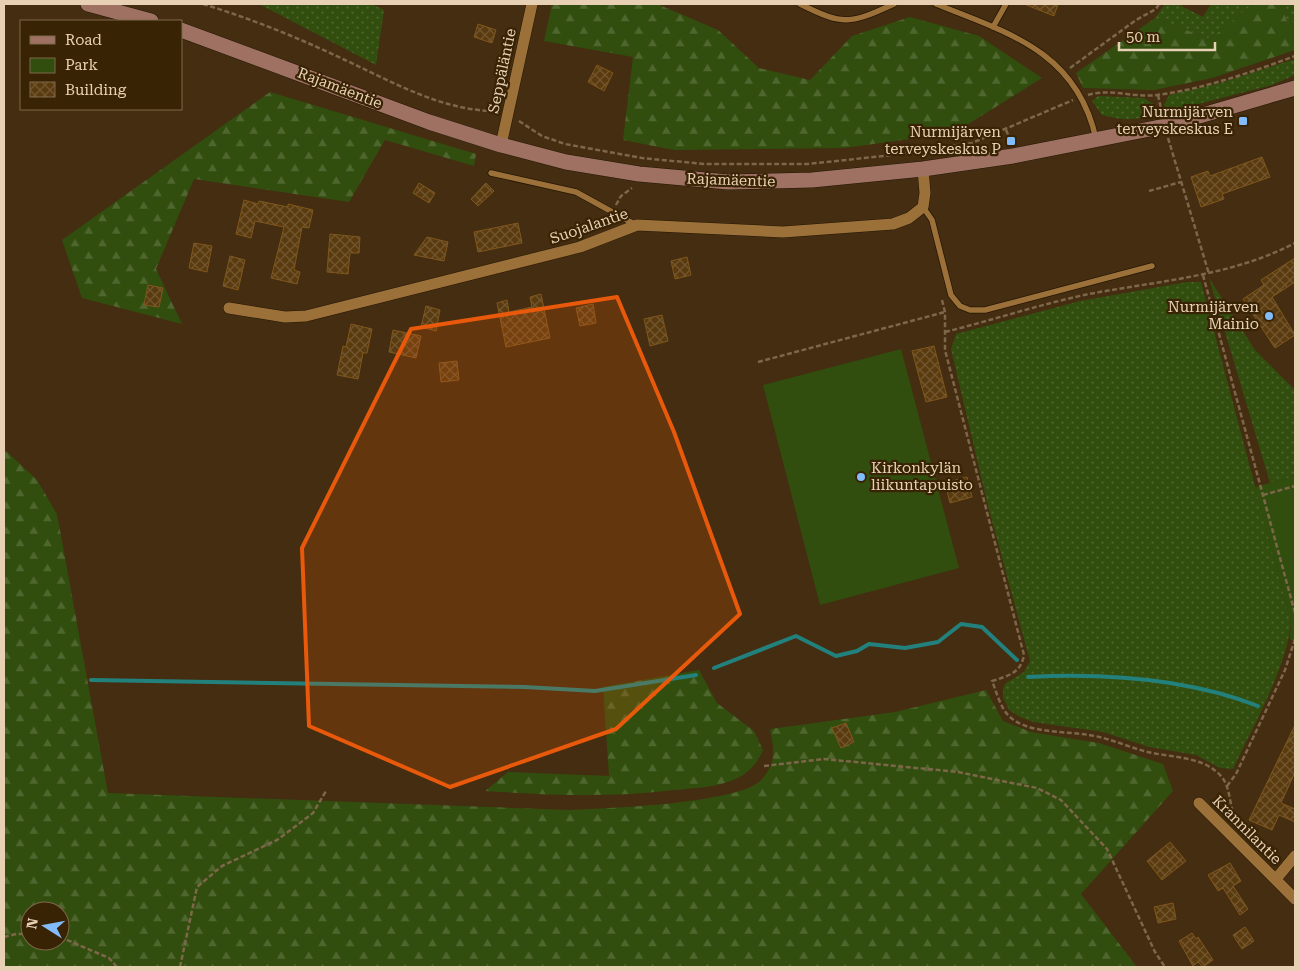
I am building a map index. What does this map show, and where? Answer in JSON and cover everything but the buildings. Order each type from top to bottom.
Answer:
[{"type":"main road","points":[[88,4],[147,20]]},
{"type":"main road","name":"Rajamäentie","points":[[182,30],[429,122],[501,146],[566,162],[639,174],[728,182],[812,180],[923,169],[1013,156],[1165,126],[1295,88]]},
{"type":"street","name":"Seppäläntie","points":[[501,146],[532,4]]},
{"type":"street","points":[[923,169],[925,194],[923,207]]},
{"type":"street","name":"Suojalantie","points":[[230,308],[285,317],[306,316],[580,247],[637,225],[783,232],[860,228],[893,224],[909,218],[923,207]]},
{"type":"street","name":"Krannilantie","points":[[1199,803],[1295,899]]},
{"type":"street","points":[[1276,879],[1295,856]]},
{"type":"lane","points":[[800,4],[828,18],[848,21],[862,18],[894,4]]},
{"type":"lane","points":[[936,4],[993,27],[1041,51],[1065,72],[1092,120],[1096,141]]},
{"type":"lane","points":[[993,27],[1006,4]]},
{"type":"lane","points":[[491,173],[576,192],[637,225]]},
{"type":"lane","points":[[923,207],[932,220],[951,295],[960,306],[970,310],[985,310],[1152,266]]},
{"type":"path","points":[[203,4],[239,15],[428,98],[462,109],[499,111],[542,136],[564,144],[642,158],[704,164],[807,164],[956,147],[1006,130],[1027,118],[1096,92],[1133,96],[1158,95],[1208,83],[1295,56]]},
{"type":"path","points":[[1065,72],[1136,20],[1156,9],[1158,4]]},
{"type":"path","points":[[1158,95],[1165,126],[1209,274]]},
{"type":"path","points":[[1006,130],[1011,141]]},
{"type":"path","points":[[1149,191],[1181,182]]},
{"type":"path","points":[[945,332],[1087,295],[1209,274],[1248,262],[1295,243]]},
{"type":"path","points":[[1203,275],[1295,613]]},
{"type":"path","points":[[941,294],[945,312],[945,350],[1024,655],[1023,664],[1018,670],[992,681],[1001,704],[1009,716],[1034,727],[1091,735],[1145,751],[1198,762],[1220,774],[1228,786],[1232,814],[1240,827]]},
{"type":"path","points":[[758,362],[945,312]]},
{"type":"path","points":[[1263,496],[1295,486]]},
{"type":"path","points":[[1228,786],[1236,774],[1285,670],[1295,639]]},
{"type":"path","points":[[764,766],[824,759],[958,772],[1037,788],[1061,800],[1107,849],[1155,952],[1165,967]]},
{"type":"path","points":[[180,967],[197,887],[222,866],[277,840],[313,813],[326,791]]},
{"type":"path","points":[[4,937],[20,934]]},
{"type":"path","points":[[70,941],[109,958],[117,967]]},
{"type":"highlighted area","points":[[617,297],[674,432],[740,614],[616,729],[450,787],[309,726],[302,548],[411,329]]},
{"type":"green space","points":[[259,4],[372,4],[384,10],[376,65]]},
{"type":"green space","points":[[552,4],[657,4],[718,30],[759,68],[810,80],[852,36],[910,17],[979,36],[1042,78],[954,133],[844,148],[674,150],[623,140],[633,57],[544,41]]},
{"type":"green space","points":[[1165,4],[1178,4],[1203,17],[1211,4],[1253,4],[1210,39],[1155,18]]},
{"type":"green space","points":[[1253,4],[1281,4],[1287,21],[1295,23],[1295,50],[1212,78],[1154,90],[1083,88],[1076,73],[1155,18],[1210,39]]},
{"type":"green space","points":[[1281,4],[1295,4],[1295,23],[1287,21]]},
{"type":"green space","points":[[1295,59],[1295,75],[1272,85],[1167,112],[1164,105],[1169,95],[1220,83]]},
{"type":"green space","points":[[270,92],[476,154],[474,166],[385,140],[349,202],[194,179],[156,269],[182,324],[82,298],[62,240]]},
{"type":"green space","points":[[1098,96],[1144,98],[1155,105],[1158,115],[1130,119],[1102,115],[1092,101]]},
{"type":"green space","points":[[1209,278],[1255,350],[1295,390],[1295,476],[1270,483]]},
{"type":"green space","points":[[1187,282],[1201,282],[1291,622],[1288,640],[1276,677],[1233,769],[1220,768],[1196,755],[1149,747],[1103,732],[1033,722],[1009,710],[1003,697],[1003,688],[1006,683],[1024,672],[1030,661],[987,502],[951,349],[956,334],[1080,301]]},
{"type":"green space","name":"Kirkonkylän liikuntapuisto","points":[[901,349],[959,568],[820,605],[763,385]]},
{"type":"green space","points":[[4,449],[37,480],[57,514],[108,793],[571,810],[672,803],[729,794],[749,787],[762,779],[770,767],[773,755],[770,729],[895,712],[986,690],[1003,721],[1031,732],[1099,743],[1163,764],[1173,791],[1081,894],[1137,967],[4,967]]},
{"type":"green space","points":[[1295,476],[1295,642],[1290,639],[1291,622],[1255,487]]},
{"type":"green space","points":[[699,670],[717,703],[754,731],[763,750],[759,759],[742,776],[707,787],[651,793],[556,795],[485,791],[508,772],[609,776],[603,687]]},
{"type":"waterway","points":[[714,668],[796,636],[836,656],[857,651],[869,644],[905,648],[938,642],[961,624],[982,627],[1017,660]]},
{"type":"waterway","points":[[91,680],[525,687],[595,691],[696,675]]},
{"type":"waterway","points":[[1028,677],[1086,676],[1144,679],[1202,689],[1258,706]]},
{"type":"place","name":"Nurmijärven terveyskeskus E","points":[[1243,121]]},
{"type":"place","name":"Nurmijärven terveyskeskus P","points":[[1011,141]]},
{"type":"place","name":"Nurmijärven Mainio","points":[[1269,316]]},
{"type":"place","name":"Kirkonkylän liikuntapuisto","points":[[861,477]]}]
